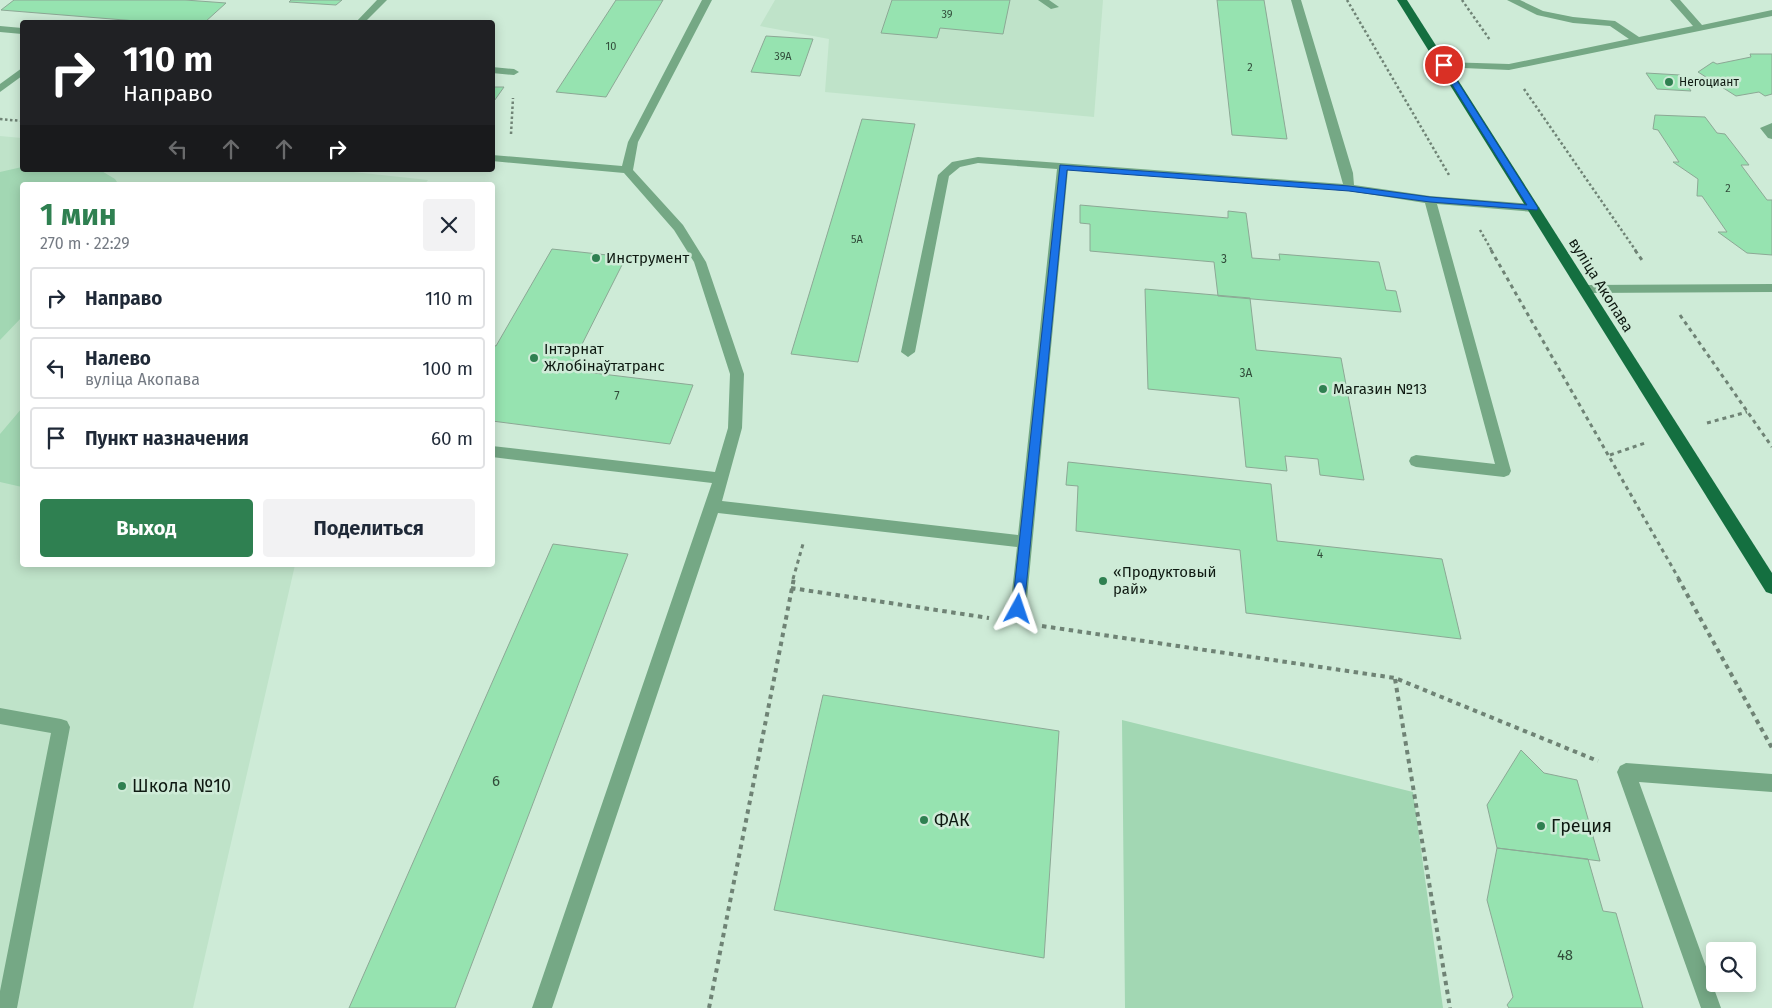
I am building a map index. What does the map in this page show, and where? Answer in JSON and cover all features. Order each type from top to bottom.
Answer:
[{"type":"main road","name":"вуліца Акопава","points":[[1402,0],[1772,587]]},
{"type":"lane","points":[[362,20],[382,0]]},
{"type":"lane","points":[[628,170],[634,142],[707,0]]},
{"type":"lane","points":[[1043,0],[1054,7]]},
{"type":"lane","points":[[1296,0],[1347,173],[1349,188]]},
{"type":"lane","points":[[1512,0],[1540,13],[1573,20],[1612,23],[1636,40]]},
{"type":"lane","points":[[1676,0],[1699,27]]},
{"type":"lane","points":[[1444,65],[1509,67],[1772,13]]},
{"type":"lane","points":[[0,29],[20,31]]},
{"type":"lane","points":[[495,70],[514,72]]},
{"type":"lane","points":[[0,88],[5,80],[20,72]]},
{"type":"lane","points":[[1772,126],[1764,128],[1772,136]]},
{"type":"lane","points":[[495,158],[628,170],[679,228],[700,262],[738,374],[735,428],[713,506],[542,1008]]},
{"type":"lane","points":[[908,352],[944,176],[956,164],[978,160],[1349,188],[1430,200],[1534,208]]},
{"type":"lane","points":[[1018,609],[1063,167]]},
{"type":"lane","points":[[1416,461],[1504,471],[1430,200]]},
{"type":"lane","points":[[1584,289],[1772,288]]},
{"type":"lane","points":[[495,450],[721,478]]},
{"type":"lane","points":[[713,506],[1024,542]]},
{"type":"lane","points":[[0,716],[61,728],[6,1008]]},
{"type":"lane","points":[[1711,1008],[1626,772],[1772,783]]},
{"type":"path","points":[[1347,0],[1610,455],[1772,748]]},
{"type":"path","points":[[1462,0],[1772,447]]},
{"type":"path","points":[[510,160],[514,72]]},
{"type":"path","points":[[0,119],[20,121]]},
{"type":"path","points":[[1707,423],[1747,412]]},
{"type":"path","points":[[1610,455],[1645,442]]},
{"type":"path","points":[[708,1008],[791,588],[810,517]]},
{"type":"path","points":[[791,588],[997,619]]},
{"type":"path","points":[[1036,625],[1395,678],[1626,772]]},
{"type":"path","points":[[1395,678],[1450,1008]]},
{"type":"shaded area","points":[[775,0],[1103,0],[1094,117],[825,92],[829,39],[760,26]]},
{"type":"shaded area","name":"Школа №10","points":[[0,136],[20,138],[20,172],[354,172],[428,180],[426,182],[20,182],[20,567],[295,567],[193,1008],[0,1008]]},
{"type":"shaded area","points":[[20,167],[20,172],[103,172],[117,182],[20,182],[20,319],[0,340],[0,172]]},
{"type":"shaded area","points":[[20,410],[20,487],[0,482],[0,434]]},
{"type":"shaded area","points":[[1122,720],[1413,792],[1443,1008],[1125,1008]]},
{"type":"building","points":[[14,0],[185,0],[226,3],[207,20],[124,20],[1,10]]},
{"type":"building","points":[[291,0],[342,0],[336,5],[289,2]]},
{"type":"building","points":[[616,0],[663,0],[606,97],[556,92]]},
{"type":"building","points":[[892,0],[1010,0],[1003,34],[940,28],[937,38],[881,33]]},
{"type":"building","points":[[1217,0],[1264,0],[1287,139],[1232,135]]},
{"type":"building","points":[[766,36],[813,39],[800,76],[751,72]]},
{"type":"building","points":[[1750,54],[1772,54],[1772,94],[1765,96],[1759,92],[1736,96],[1698,72],[1713,62],[1717,64],[1751,57]]},
{"type":"building","name":"Негоциант","points":[[1646,73],[1680,75],[1691,91],[1657,89]]},
{"type":"building","points":[[495,87],[504,87],[495,100]]},
{"type":"building","points":[[1655,115],[1705,117],[1717,133],[1725,134],[1749,165],[1741,165],[1767,200],[1772,200],[1772,255],[1747,253],[1718,232],[1727,232],[1702,196],[1697,196],[1698,179],[1673,162],[1679,162],[1658,130],[1653,129]]},
{"type":"building","points":[[862,119],[915,124],[858,362],[791,354]]},
{"type":"building","points":[[1080,205],[1228,218],[1228,211],[1246,213],[1252,258],[1280,260],[1279,254],[1379,262],[1386,290],[1396,291],[1401,312],[1218,296],[1214,262],[1090,251],[1090,224],[1080,223]]},
{"type":"building","name":"Інтэрнат Жлобінаўтатранс","points":[[552,249],[626,257],[569,370],[693,385],[670,444],[495,421],[496,346]]},
{"type":"building","points":[[1145,289],[1250,298],[1256,350],[1341,358],[1364,480],[1320,475],[1318,459],[1285,456],[1287,471],[1246,467],[1239,398],[1148,389]]},
{"type":"building","points":[[1068,462],[1271,484],[1277,541],[1442,559],[1461,639],[1246,613],[1240,550],[1076,531],[1078,486],[1066,485]]},
{"type":"building","points":[[553,544],[628,554],[455,1008],[349,1008]]},
{"type":"building","name":"ФАК","points":[[823,695],[1059,731],[1044,958],[774,910]]},
{"type":"building","name":"Греция","points":[[1521,750],[1544,773],[1577,780],[1600,861],[1497,848],[1487,805]]},
{"type":"building","points":[[1497,848],[1588,859],[1603,911],[1616,913],[1643,1008],[1509,1008],[1507,1005],[1513,997],[1487,900]]},
{"type":"place","name":"Негоциант","points":[[1669,82]]},
{"type":"place","name":"Инструмент","points":[[596,258]]},
{"type":"place","name":"Інтэрнат Жлобінаўтатранс","points":[[534,358]]},
{"type":"place","name":"Магазин №13","points":[[1323,389]]},
{"type":"place","name":"«Продуктовый рай»","points":[[1103,581]]},
{"type":"place","name":"Школа №10","points":[[122,786]]},
{"type":"place","name":"ФАК","points":[[924,820]]},
{"type":"place","name":"Греция","points":[[1541,826]]},
{"type":"route","points":[[1018,609],[1063,167],[1349,188],[1430,200],[1534,208],[1444,65]]}]
